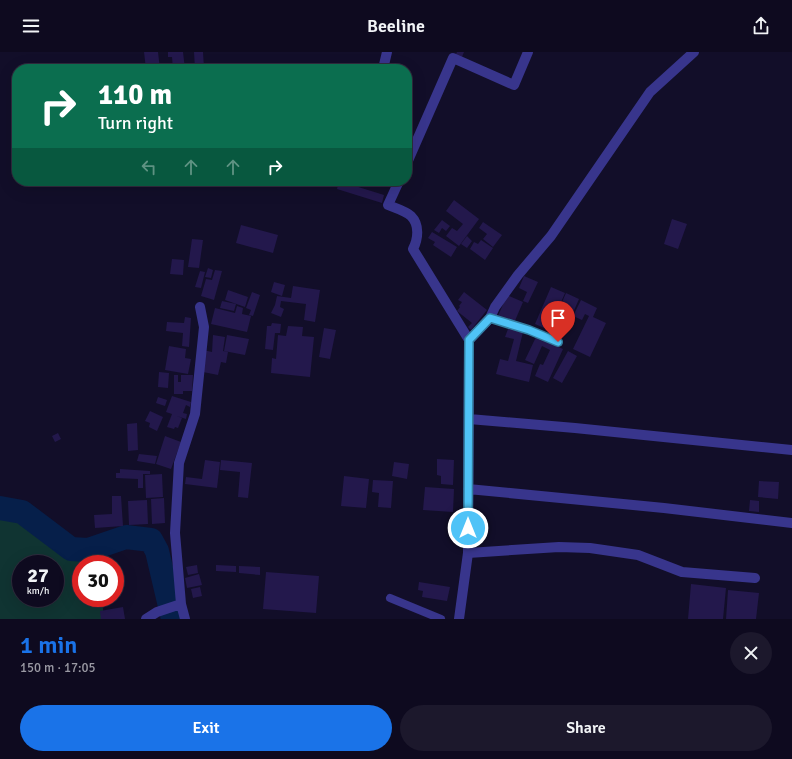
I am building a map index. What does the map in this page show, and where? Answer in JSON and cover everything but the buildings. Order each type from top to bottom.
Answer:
[{"type":"street","points":[[384,64],[387,52]]},
{"type":"street","points":[[412,152],[454,55],[514,85],[528,52]]},
{"type":"street","points":[[469,340],[490,318],[495,307],[518,275],[551,236],[650,92],[694,52]]},
{"type":"street","points":[[397,186],[388,205],[411,215],[416,223],[418,232],[417,241],[413,249],[469,340],[468,553],[459,619]]},
{"type":"street","points":[[185,619],[181,604],[175,533],[179,463],[194,414],[204,327],[200,307]]},
{"type":"street","points":[[469,419],[792,450]]},
{"type":"street","points":[[468,489],[664,508],[792,523]]},
{"type":"street","points":[[468,553],[560,547],[590,548],[638,555],[682,572],[755,578]]},
{"type":"street","points":[[146,619],[157,612],[181,604]]},
{"type":"lane","points":[[490,318],[529,330],[558,342]]},
{"type":"lane","points":[[390,598],[441,619]]},
{"type":"green space","points":[[0,510],[22,512],[75,555],[72,555],[72,607],[103,607],[104,619],[0,619]]},
{"type":"waterway","points":[[0,508],[22,512],[71,549],[88,550],[126,537],[151,540],[157,551],[173,619]]},
{"type":"route","points":[[468,528],[469,340],[490,318],[529,330],[558,342]]}]
